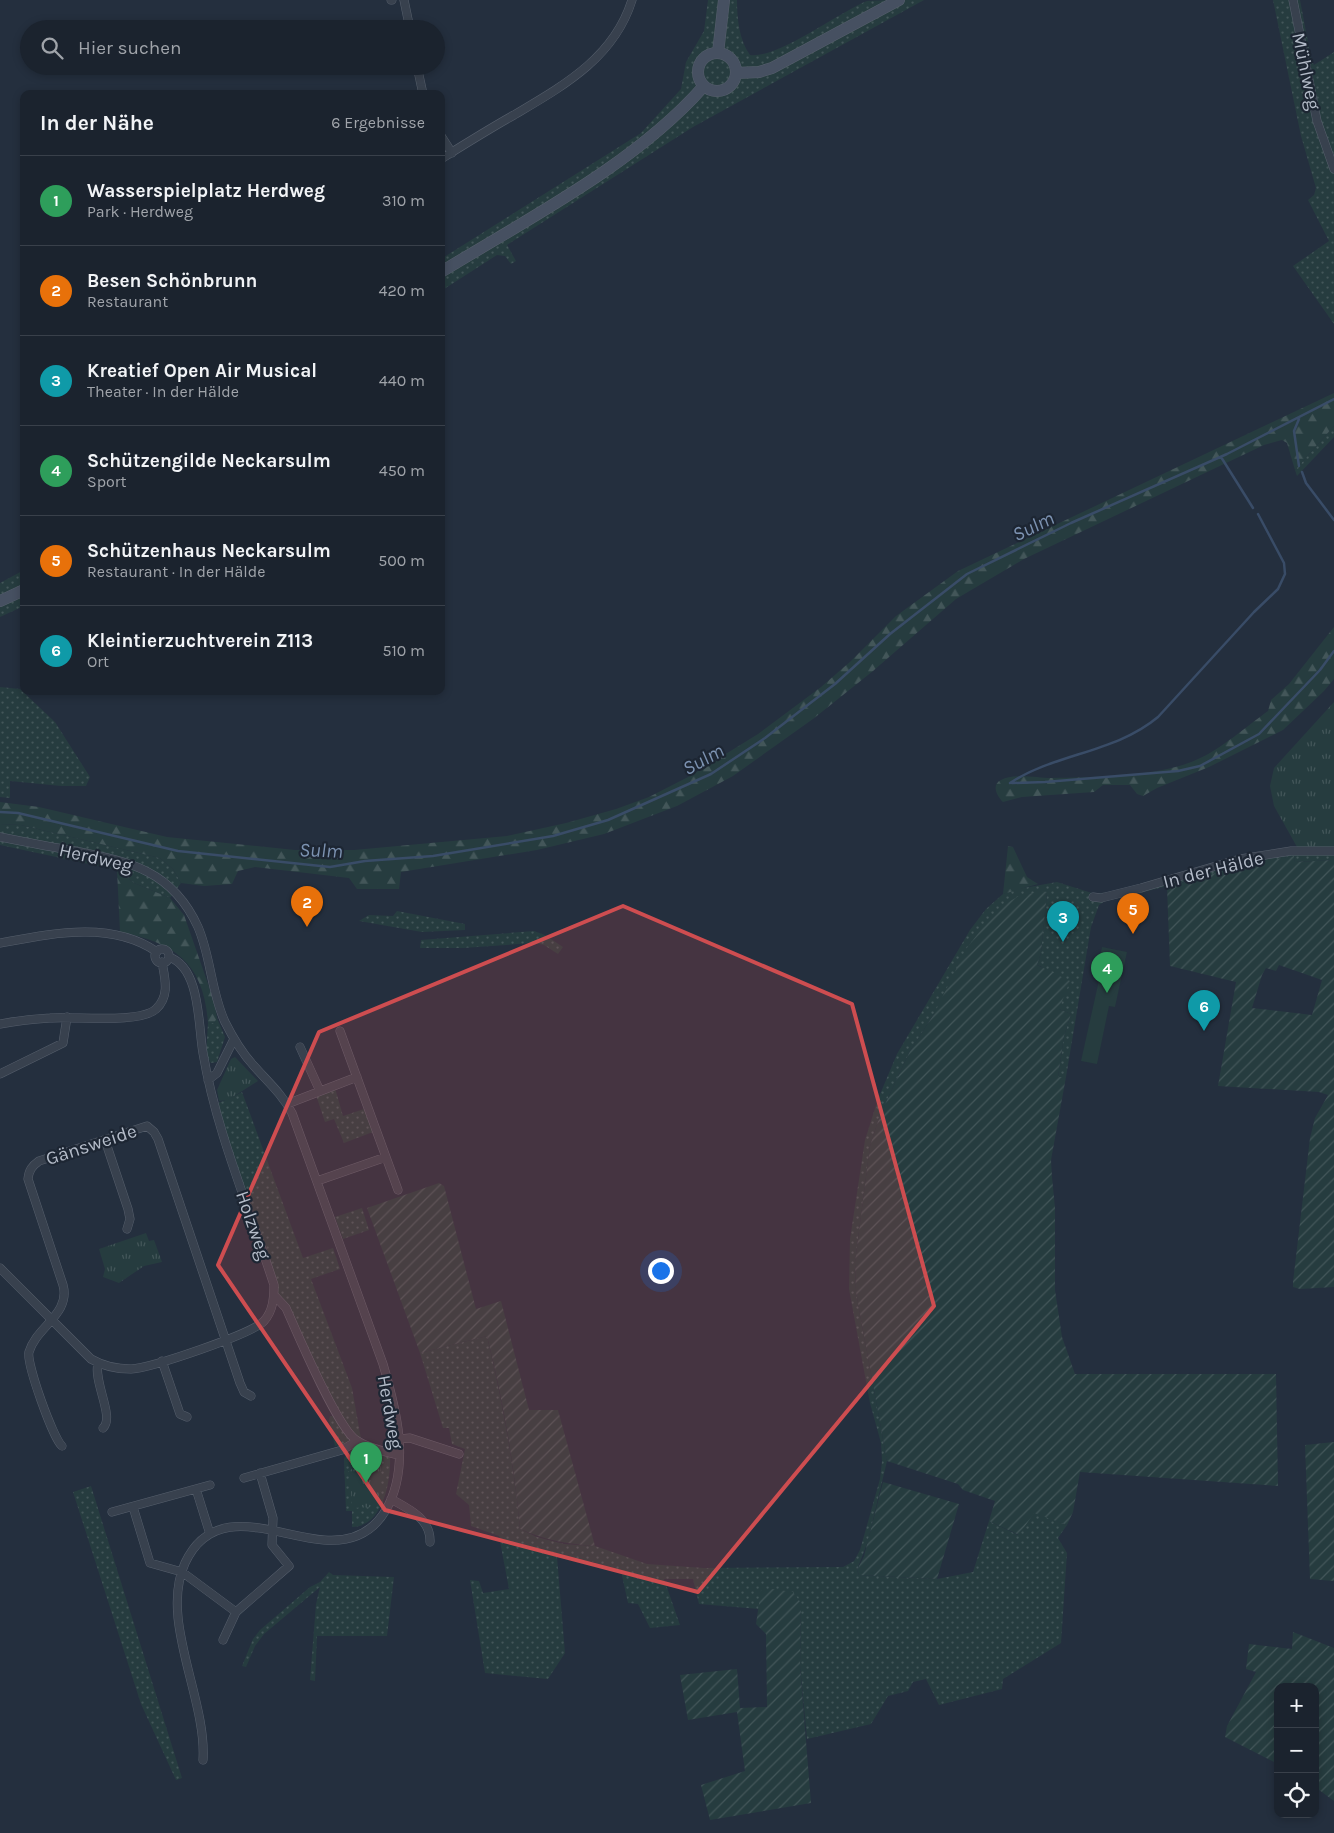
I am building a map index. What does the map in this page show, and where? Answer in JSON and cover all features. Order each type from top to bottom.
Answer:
[{"type":"main road","points":[[718,53],[724,0]]},
{"type":"main road","points":[[736,74],[759,72],[772,68],[899,0]]},
{"type":"main road","points":[[718,53],[728,57],[733,62],[736,74],[733,83],[722,91],[712,92],[703,87],[697,76],[700,62],[710,54],[718,53]]},
{"type":"main road","points":[[445,269],[628,154],[660,130],[703,87]]},
{"type":"main road","points":[[0,601],[20,592]]},
{"type":"street","points":[[404,0],[408,20]]},
{"type":"street","points":[[445,157],[580,75],[619,30],[632,0]]},
{"type":"street","name":"Mühlweg","points":[[1293,0],[1313,105],[1334,168]]},
{"type":"street","points":[[419,75],[422,90]]},
{"type":"street","points":[[445,142],[452,153]]},
{"type":"street","name":"Herdweg","points":[[0,837],[133,864],[155,876],[172,890],[190,912],[197,926],[219,1006],[234,1039],[253,1066],[274,1086],[287,1104],[317,1181],[383,1364],[391,1392],[399,1439],[399,1455],[387,1511],[373,1528],[349,1538],[325,1540],[241,1526],[210,1534],[194,1547],[182,1572],[178,1590],[179,1623],[189,1674],[201,1720],[203,1760]]},
{"type":"street","name":"In der Hälde","points":[[1093,897],[1101,898],[1141,888],[1240,859],[1291,850],[1334,851]]},
{"type":"street","name":"Holzweg","points":[[0,943],[58,933],[87,932],[124,938],[142,944],[157,952],[165,949],[165,960],[182,967],[192,984],[198,1009],[208,1080],[274,1285],[274,1294],[286,1308],[335,1410],[350,1435],[357,1441]]},
{"type":"street","points":[[0,1024],[67,1017],[127,1018],[150,1013],[161,1003],[167,987],[165,960]]},
{"type":"street","points":[[0,1074],[62,1044],[67,1017]]},
{"type":"street","points":[[340,1031],[398,1190]]},
{"type":"street","points":[[208,1080],[217,1073],[234,1039]]},
{"type":"street","points":[[300,1047],[320,1091]]},
{"type":"street","points":[[287,1104],[357,1077]]},
{"type":"street","name":"Gänsweide","points":[[52,1320],[62,1306],[64,1291],[28,1179],[31,1168],[39,1161],[147,1126],[154,1132],[224,1340]]},
{"type":"street","points":[[106,1140],[128,1209],[130,1219],[128,1229]]},
{"type":"street","points":[[317,1181],[386,1157]]},
{"type":"street","points":[[0,1268],[91,1358],[98,1363],[117,1368],[133,1368],[162,1361],[255,1328],[263,1322],[272,1307],[274,1294]]},
{"type":"street","points":[[52,1320],[32,1344],[28,1359],[52,1429],[62,1446]]},
{"type":"street","points":[[224,1340],[244,1392],[251,1396]]},
{"type":"street","points":[[162,1361],[180,1414],[187,1417]]},
{"type":"street","points":[[98,1363],[96,1377],[108,1416],[107,1424],[103,1428]]},
{"type":"street","points":[[399,1439],[410,1438],[459,1454]]},
{"type":"street","points":[[244,1478],[342,1450],[357,1441],[399,1455]]},
{"type":"street","points":[[223,1640],[236,1612],[289,1566],[272,1545],[273,1518],[260,1473]]},
{"type":"street","points":[[112,1512],[210,1485]]},
{"type":"street","points":[[196,1489],[210,1534]]},
{"type":"street","points":[[391,1499],[414,1512],[423,1521],[428,1528],[430,1542]]},
{"type":"street","points":[[133,1507],[150,1563],[182,1572],[236,1612]]},
{"type":"highlighted area","points":[[623,906],[852,1004],[934,1306],[698,1592],[385,1510],[218,1265],[319,1032]]},
{"type":"green space","points":[[708,0],[737,0],[738,21],[743,43],[750,55],[762,54],[792,43],[867,1],[924,0],[693,127],[507,245],[516,261],[511,264],[505,256],[497,255],[445,288],[445,256],[641,133],[681,89],[686,62],[704,31]]},
{"type":"green space","points":[[1273,0],[1300,0],[1314,65],[1334,52],[1334,324],[1293,266],[1329,241],[1308,200],[1314,195],[1316,188],[1301,136]]},
{"type":"green space","points":[[1334,393],[1334,426],[1295,470],[1287,443],[1282,440],[1264,445],[1024,559],[956,599],[873,671],[813,719],[733,776],[677,806],[604,834],[537,850],[401,872],[399,889],[357,889],[349,878],[255,867],[238,871],[232,884],[204,886],[181,883],[173,869],[160,858],[21,825],[0,824],[0,802],[39,807],[167,837],[295,850],[354,850],[507,836],[566,823],[616,809],[649,797],[690,776],[758,734],[821,687],[851,661],[896,616],[958,571]]},
{"type":"green space","points":[[1334,426],[1334,437],[1297,476],[1295,470]]},
{"type":"green space","points":[[20,572],[20,608],[0,617],[0,583]]},
{"type":"green space","points":[[1334,627],[1334,679],[1324,691],[1283,730],[1209,767],[1157,788],[1143,796],[1137,794],[1130,785],[1103,785],[1094,792],[1022,797],[1003,802],[997,794],[996,785],[1006,778],[1126,775],[1183,765],[1198,759],[1224,744],[1268,711],[1271,700],[1289,684]]},
{"type":"green space","points":[[0,687],[20,689],[20,695],[26,695],[55,722],[90,777],[86,786],[61,786],[10,781],[10,798],[0,797]]},
{"type":"green space","points":[[1334,702],[1334,849],[1297,847],[1274,806],[1270,786],[1274,768]]},
{"type":"green space","points":[[0,824],[21,825],[160,858],[173,869],[181,883],[170,898],[134,883],[117,870],[0,845]]},
{"type":"green space","points":[[1008,846],[1013,847],[1027,877],[1038,884],[1003,894]]},
{"type":"green space","points":[[1292,847],[1334,849],[1334,860],[1295,862],[1294,856],[1105,901],[1099,905],[1091,927],[1066,1077],[1058,1077],[1064,1036],[1071,1014],[1059,1009],[1042,967],[1037,965],[1041,953],[1047,892],[934,1014],[910,1051],[880,1115],[870,1146],[855,1262],[856,1292],[887,1461],[868,1541],[857,1570],[859,1575],[937,1579],[973,1572],[989,1521],[1018,1535],[1034,1512],[1067,1525],[1058,1538],[1067,1553],[1061,1643],[1003,1679],[1002,1689],[939,1705],[926,1679],[913,1682],[908,1691],[888,1696],[871,1724],[807,1739],[800,1666],[801,1603],[762,1590],[759,1609],[699,1604],[693,1579],[664,1579],[680,1625],[650,1628],[638,1604],[628,1603],[621,1571],[594,1562],[557,1557],[565,1653],[548,1679],[485,1673],[470,1580],[479,1581],[483,1593],[509,1589],[499,1536],[471,1526],[469,1505],[456,1494],[465,1449],[452,1444],[449,1428],[443,1428],[420,1353],[487,1336],[507,1432],[520,1529],[537,1537],[564,1544],[595,1546],[647,1564],[704,1568],[843,1567],[854,1561],[860,1550],[880,1479],[882,1461],[881,1443],[870,1403],[849,1289],[850,1239],[865,1140],[878,1099],[897,1054],[970,930],[986,909],[1003,894],[1018,889],[1057,882],[1095,894],[1115,891],[1229,859]]},
{"type":"green space","points":[[1294,856],[1295,862],[1334,860],[1334,1287],[1300,1289],[1293,1287],[1310,1138],[1315,1118],[1328,1095],[1319,1092],[1218,1086],[1236,982],[1170,966],[1167,887],[1244,865]],"holes":[[[1279,965],[1322,980],[1312,1015],[1252,1008],[1266,968],[1276,971]]]},
{"type":"green space","points":[[117,870],[134,883],[170,898],[184,915],[214,1001],[217,1018],[214,1023],[208,1023],[200,985],[193,971],[183,959],[156,942],[120,932]]},
{"type":"green space","points":[[1042,891],[1047,892],[1041,953],[1037,965],[1070,981],[1059,1009],[1071,1014],[1064,1036],[1058,1077],[1066,1077],[1051,1160],[1055,1208],[1055,1290],[1062,1337],[1075,1374],[1276,1374],[1278,1486],[1080,1472],[1073,1512],[1067,1525],[1034,1513],[1019,1535],[989,1521],[995,1501],[963,1490],[958,1484],[887,1461],[856,1292],[855,1262],[870,1146],[880,1115],[910,1051],[934,1014],[966,949],[987,922],[1005,904],[1019,896]]},
{"type":"green space","points":[[397,911],[465,924],[465,930],[422,932],[359,921],[369,915],[393,916]]},
{"type":"green space","points":[[534,931],[545,935],[563,947],[558,954],[544,945],[534,943],[463,948],[420,948],[421,940]]},
{"type":"green space","points":[[1102,947],[1127,952],[1115,1007],[1109,1006],[1097,1064],[1081,1061],[1099,980],[1095,978]]},
{"type":"green space","points":[[217,1018],[225,1037],[217,1062],[211,1063],[206,1055],[208,1023],[214,1023]]},
{"type":"green space","points":[[235,1057],[258,1081],[228,1100],[219,1101],[217,1090],[231,1059]]},
{"type":"green space","points":[[335,1088],[343,1116],[364,1109],[373,1132],[344,1143],[334,1119],[325,1122],[316,1095]]},
{"type":"green space","points":[[242,1092],[303,1258],[333,1248],[340,1269],[311,1279],[352,1388],[361,1439],[353,1434],[274,1295],[214,1104]]},
{"type":"green space","points":[[439,1183],[444,1186],[476,1309],[501,1301],[529,1410],[558,1410],[595,1546],[556,1541],[520,1529],[515,1480],[507,1432],[487,1336],[420,1353],[367,1208]]},
{"type":"green space","points":[[362,1208],[369,1230],[343,1239],[335,1217]]},
{"type":"green space","points":[[146,1233],[149,1241],[154,1240],[162,1262],[144,1266],[119,1283],[103,1277],[105,1269],[99,1249]]},
{"type":"green space","points":[[330,1416],[334,1416],[349,1440],[348,1445],[335,1446],[329,1420]]},
{"type":"green space","points":[[1334,1442],[1334,1581],[1310,1579],[1305,1445]]},
{"type":"green space","points":[[367,1449],[390,1458],[387,1490],[378,1511],[371,1519],[363,1525],[352,1527],[352,1511],[346,1511],[344,1459],[345,1456],[363,1454],[363,1450]]},
{"type":"green space","points":[[362,1456],[381,1463],[381,1490],[374,1507],[352,1508],[350,1476],[345,1476],[344,1471],[350,1471]]},
{"type":"green space","points":[[883,1482],[959,1504],[937,1579],[859,1575],[857,1570],[864,1556]]},
{"type":"green space","points":[[91,1486],[182,1778],[176,1780],[141,1704],[73,1492]]},
{"type":"green space","points":[[329,1572],[333,1575],[394,1577],[387,1636],[317,1636],[315,1681],[310,1680],[316,1604],[320,1587],[264,1634],[255,1646],[246,1667],[242,1666],[253,1639],[260,1630],[310,1587],[320,1582]]},
{"type":"green space","points":[[772,1589],[793,1592],[801,1603],[800,1666],[811,1803],[710,1820],[701,1785],[745,1771],[737,1712],[688,1720],[680,1675],[737,1669],[740,1708],[767,1707],[766,1634],[756,1624],[761,1590]]},
{"type":"green space","points":[[1293,1632],[1334,1648],[1334,1801],[1319,1790],[1319,1683],[1274,1683],[1274,1762],[1225,1737],[1227,1726],[1256,1672],[1246,1669],[1249,1644],[1292,1649]]},
{"type":"waterway","name":"Sulm","points":[[0,812],[18,813],[178,851],[330,867],[365,861],[433,856],[553,836],[608,820],[711,774],[765,738],[835,684],[890,634],[967,574],[1071,523],[1227,454],[1334,399]]},
{"type":"waterway","points":[[1299,419],[1294,431],[1299,466]]},
{"type":"waterway","points":[[1221,457],[1253,508]]},
{"type":"waterway","points":[[1302,472],[1306,483],[1334,520]]},
{"type":"waterway","points":[[1010,783],[1046,765],[1123,738],[1141,729],[1158,717],[1254,612],[1278,589],[1285,574],[1284,563],[1258,514]]},
{"type":"waterway","points":[[1012,783],[1178,771],[1200,766],[1259,734],[1320,670],[1334,651]]},
{"type":"place","name":"Besen Schönbrunn","points":[[307,927]]},
{"type":"place","name":"Schützenhaus Neckarsulm","points":[[1133,934]]},
{"type":"place","name":"Kreatief Open Air Musical","points":[[1063,942]]},
{"type":"place","name":"Schützengilde Neckarsulm","points":[[1107,993]]},
{"type":"place","name":"Kleintierzuchtverein Z113","points":[[1204,1031]]},
{"type":"place","name":"Wasserspielplatz Herdweg","points":[[366,1483]]}]
